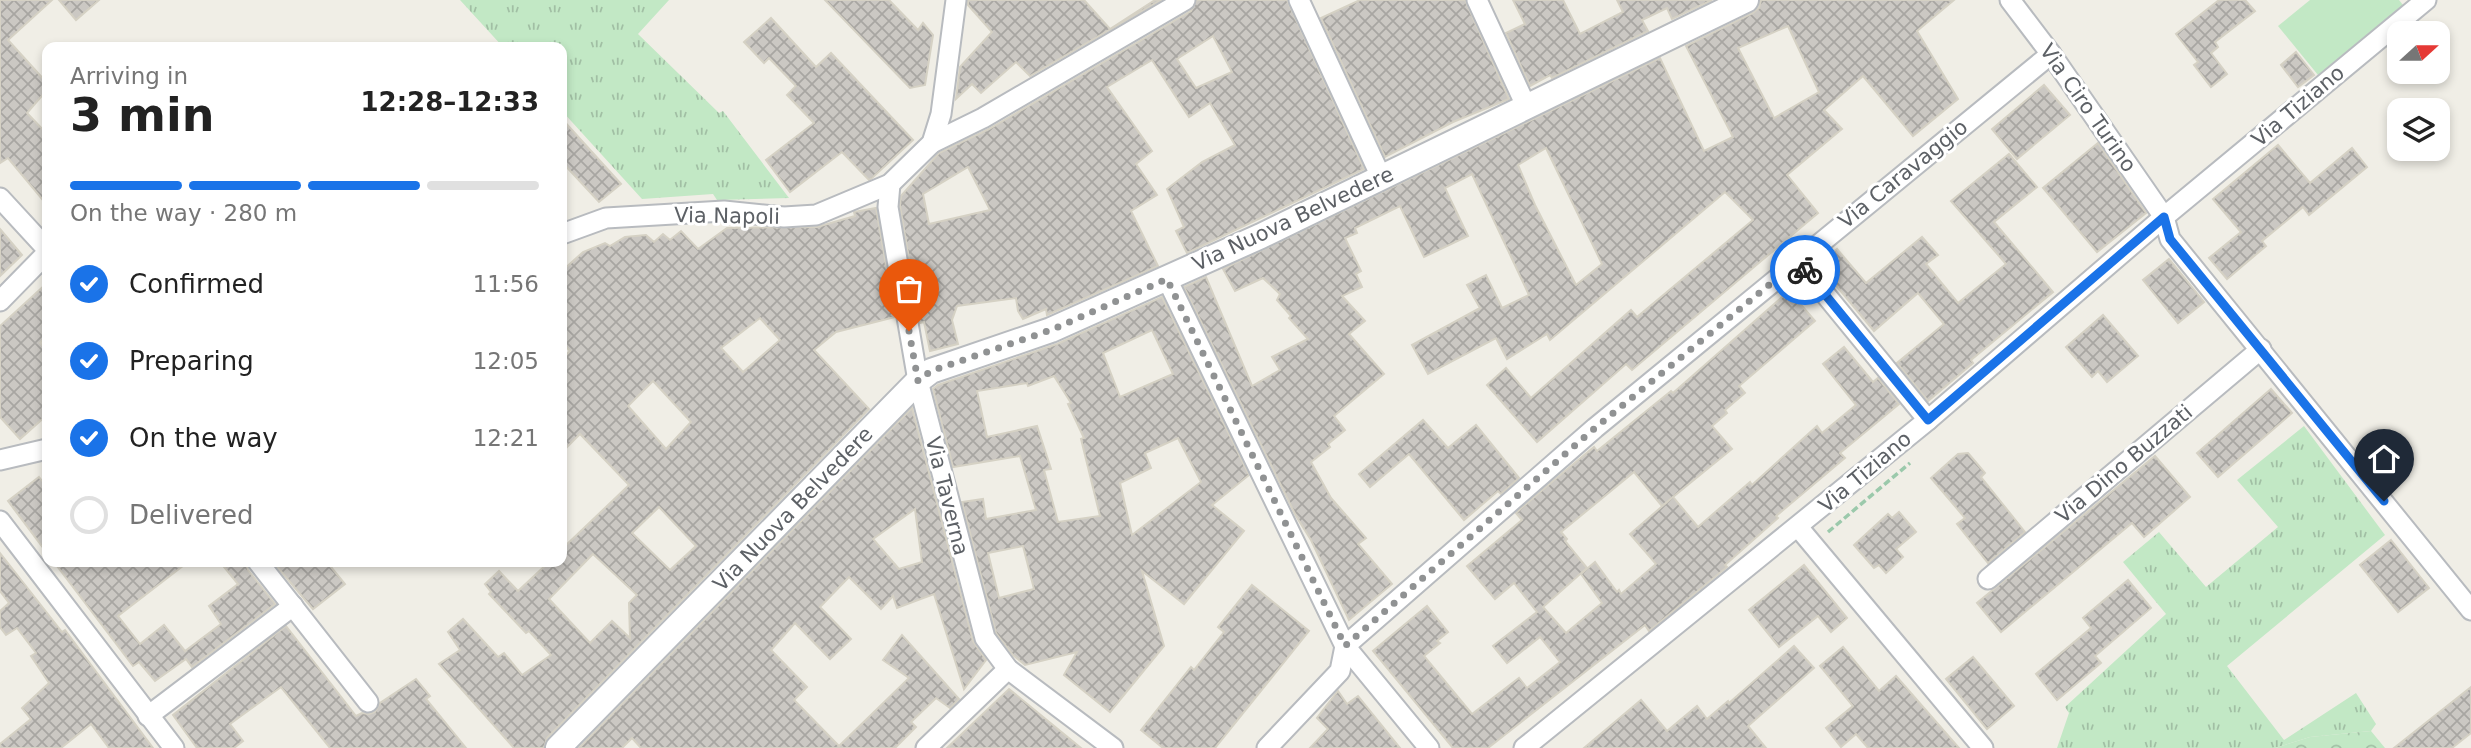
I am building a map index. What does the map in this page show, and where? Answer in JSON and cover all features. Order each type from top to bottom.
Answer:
[{"type":"street","points":[[932,143],[941,114],[956,0]]},
{"type":"street","points":[[890,184],[932,143],[983,118],[1185,0]]},
{"type":"street","points":[[1299,0],[1381,177]]},
{"type":"street","points":[[1477,0],[1527,107]]},
{"type":"street","name":"Via Nuova Belvedere","points":[[558,748],[918,381],[931,371],[1051,330],[1167,279],[1746,0]]},
{"type":"street","name":"Via Ciro Turino","points":[[2010,0],[2051,54],[2164,217],[2170,239],[2471,610]]},
{"type":"street","name":"Via Tiziano","points":[[1524,748],[1928,420],[2164,217],[2426,0]]},
{"type":"street","name":"Via Caravaggio","points":[[1267,748],[1340,671],[1345,646],[1595,428],[2051,54]]},
{"type":"street","name":"Via Napoli","points":[[567,232],[606,218],[724,211],[784,217],[816,215],[890,184]]},
{"type":"street","name":"Via Taverna","points":[[890,184],[888,207],[918,381],[985,638],[1008,669],[1113,748]]},
{"type":"street","points":[[0,198],[42,245]]},
{"type":"street","points":[[0,301],[42,256]]},
{"type":"street","points":[[1798,261],[1928,420]]},
{"type":"street","points":[[1167,279],[1345,646],[1429,748]]},
{"type":"street","name":"Via Dino Buzzati","points":[[1987,579],[2261,349]]},
{"type":"street","points":[[0,460],[42,450]]},
{"type":"street","points":[[0,521],[174,748]]},
{"type":"street","points":[[1798,527],[1983,748]]},
{"type":"street","points":[[262,567],[368,702]]},
{"type":"street","points":[[148,716],[293,606]]},
{"type":"street","points":[[926,748],[1008,669]]},
{"type":"green space","points":[[460,0],[669,0],[638,34],[719,113],[723,111],[789,198],[717,200],[713,194],[642,199],[567,116],[567,42],[498,42]]},
{"type":"green space","points":[[2310,0],[2399,0],[2403,5],[2318,75],[2278,26]]},
{"type":"green space","points":[[2304,426],[2385,535],[2227,666],[2284,740],[2356,693],[2376,724],[2371,731],[2310,737],[2275,748],[2057,748],[2069,713],[2065,707],[2166,614],[2123,562],[2159,532],[2206,587],[2278,527],[2237,480]]},
{"type":"green space","points":[[2371,731],[2385,748],[2275,748],[2310,737]]},
{"type":"building","points":[[0,0],[52,0],[8,40],[42,77],[42,96],[27,113],[42,129],[42,199],[8,158],[0,163]]},
{"type":"building","points":[[59,0],[99,0],[76,20]]},
{"type":"building","points":[[825,0],[889,0],[918,30],[923,23],[933,35],[925,85],[910,88]]},
{"type":"building","points":[[968,0],[1084,0],[1110,29],[1155,0],[1161,0],[1030,76],[1016,62],[981,93],[972,84],[956,99],[960,67],[992,32],[968,5]]},
{"type":"building","points":[[1197,0],[1287,0],[1364,169],[1187,253],[1176,231],[1184,227],[1167,189],[1202,162],[1235,145],[1210,103],[1189,117],[1152,60],[1107,87],[1152,151],[1136,164],[1157,195],[1131,211],[1158,266],[1047,315],[1046,309],[1023,319],[1018,311],[1016,298],[957,306],[952,320],[958,344],[930,351],[924,322],[920,323],[900,206],[901,196],[939,153],[989,129],[1191,11]],"holes":[[[1213,36],[1232,72],[1196,88],[1177,59]],[[968,167],[990,210],[929,224],[923,194]]]},
{"type":"building","points":[[1360,0],[1465,0],[1509,99],[1453,122],[1385,157],[1321,18]]},
{"type":"building","points":[[1513,0],[1563,0],[1580,34],[1623,12],[1617,0],[1712,0],[1672,19],[1667,8],[1642,20],[1648,31],[1530,86],[1506,33],[1525,24]]},
{"type":"building","points":[[1761,0],[1954,0],[1917,31],[1958,99],[1913,136],[1863,76],[1824,110],[1842,129],[1787,175],[1818,213],[1632,370],[1626,364],[1537,442],[1487,385],[1506,368],[1531,398],[1631,310],[1637,317],[1753,220],[1725,192],[1550,340],[1547,334],[1507,359],[1496,338],[1428,374],[1412,345],[1480,308],[1467,285],[1486,275],[1502,308],[1529,295],[1472,174],[1445,188],[1468,236],[1424,257],[1400,206],[1355,228],[1357,233],[1345,238],[1361,271],[1356,274],[1362,287],[1342,296],[1365,321],[1349,334],[1384,374],[1334,416],[1345,430],[1311,462],[1331,498],[1366,538],[1358,544],[1392,584],[1349,620],[1184,287],[1206,277],[1252,386],[1280,370],[1272,357],[1308,339],[1277,300],[1280,294],[1263,278],[1235,291],[1223,269],[1660,58],[1704,151],[1733,137],[1686,46],[1759,8]],"holes":[[[1788,26],[1819,92],[1774,118],[1738,48]],[[1546,148],[1602,264],[1576,285],[1535,205],[1518,165]]]},
{"type":"building","points":[[2219,0],[2245,0],[2255,11],[2215,42],[2218,47],[2211,53],[2227,74],[2211,87],[2194,65],[2198,62],[2176,34]]},
{"type":"building","points":[[771,18],[816,67],[831,53],[913,140],[869,180],[842,152],[790,192],[766,160],[814,123],[787,95],[796,86],[769,58],[764,63],[744,42]]},
{"type":"building","points":[[2296,52],[2314,75],[2298,87],[2281,65]]},
{"type":"building","points":[[2044,85],[2070,115],[2017,159],[1992,129]]},
{"type":"building","points":[[567,125],[621,184],[599,202],[567,167]]},
{"type":"building","points":[[2098,143],[2146,213],[2097,252],[2043,188]]},
{"type":"building","points":[[2278,145],[2310,183],[2352,148],[2367,167],[2309,215],[2303,207],[2262,241],[2266,246],[2227,279],[2209,258],[2241,232],[2213,199]]},
{"type":"building","points":[[2009,154],[2037,187],[1994,222],[2053,292],[1971,360],[1973,363],[1928,401],[1897,363],[1944,324],[1918,293],[1874,331],[1818,264],[1837,249],[1866,283],[1922,237],[1938,255],[1926,264],[1958,303],[2006,264],[1951,201]]},
{"type":"building","points":[[876,208],[895,317],[836,332],[814,350],[869,409],[547,738],[544,748],[514,748],[439,664],[460,650],[448,632],[463,619],[498,657],[504,653],[522,675],[551,655],[489,594],[491,592],[485,584],[499,571],[518,591],[544,567],[567,567],[567,544],[629,485],[580,434],[567,447],[567,354],[570,351],[567,348],[567,266],[583,252],[605,243],[610,246],[625,237],[646,235],[654,242],[663,234],[670,240],[681,231],[698,249],[727,228],[817,227],[855,216],[854,212]],"holes":[[[760,318],[780,340],[743,372],[721,348]],[[653,381],[691,422],[666,449],[628,406]],[[659,507],[696,546],[670,570],[632,533]],[[593,554],[637,595],[629,603],[630,638],[612,621],[590,643],[549,599]]]},
{"type":"building","points":[[0,229],[22,255],[0,276]]},
{"type":"building","points":[[2169,259],[2204,302],[2178,323],[2143,280]]},
{"type":"building","points":[[42,288],[42,419],[20,439],[0,417],[0,326]]},
{"type":"building","points":[[1789,291],[1815,321],[1739,386],[1745,393],[1725,410],[1727,413],[1712,426],[1732,449],[1673,497],[1698,527],[1750,482],[1752,485],[1817,426],[1822,433],[1856,405],[1823,364],[1844,347],[1873,382],[1878,378],[1899,404],[1840,453],[1845,458],[1776,516],[1778,518],[1725,565],[1727,567],[1649,631],[1645,625],[1488,748],[1453,748],[1373,651],[1427,606],[1448,632],[1437,641],[1440,643],[1424,656],[1472,714],[1519,678],[1527,688],[1560,662],[1540,637],[1507,663],[1493,646],[1537,612],[1514,583],[1495,599],[1467,566],[1522,520],[1516,513],[1547,486],[1594,447],[1597,451],[1671,391],[1673,393]],"holes":[[[1634,472],[1662,506],[1673,497],[1630,534],[1656,564],[1621,594],[1595,562],[1581,574],[1602,603],[1566,633],[1543,607],[1587,568],[1561,532]]]},
{"type":"building","points":[[1162,297],[1249,475],[1212,505],[1244,531],[1184,604],[1142,571],[1164,646],[1110,712],[1064,675],[1077,652],[1025,665],[1013,655],[996,633],[962,502],[983,499],[986,519],[1036,510],[1020,456],[953,467],[933,389],[1057,344]],"holes":[[[1152,330],[1173,374],[1120,397],[1103,353]],[[1054,376],[1071,403],[1068,404],[1084,438],[1081,439],[1100,516],[1058,522],[1044,470],[1051,469],[1037,426],[987,437],[977,391],[1027,383],[1028,386]],[[1178,438],[1201,482],[1132,535],[1120,483],[1151,468],[1145,453]],[[1023,546],[1034,589],[999,598],[988,553]]]},
{"type":"building","points":[[2103,315],[2138,356],[2107,382],[2098,371],[2092,377],[2066,347]]},
{"type":"building","points":[[2271,389],[2292,413],[2218,477],[2197,453]]},
{"type":"building","points":[[912,408],[973,641],[986,660],[964,689],[934,594],[897,608],[893,596],[881,609],[849,577],[820,607],[851,639],[830,659],[795,623],[771,650],[807,687],[794,700],[839,746],[909,678],[883,660],[902,635],[959,699],[950,708],[936,698],[911,722],[916,727],[895,748],[641,748],[632,738],[622,748],[579,748]],"holes":[[[915,509],[922,562],[899,569],[873,539]]]},
{"type":"building","points":[[1423,420],[1448,448],[1476,425],[1519,478],[1501,494],[1498,491],[1464,520],[1409,454],[1370,487],[1359,474]]},
{"type":"building","points":[[1968,453],[1985,473],[1981,477],[2025,532],[1988,563],[1957,524],[1965,518],[1931,478],[1958,454]]},
{"type":"building","points":[[2155,456],[2190,497],[2144,537],[2132,523],[2001,632],[1977,603]]},
{"type":"building","points":[[39,477],[42,481],[42,546],[8,501]]},
{"type":"building","points":[[1899,512],[1916,532],[1896,549],[1903,557],[1886,573],[1879,565],[1874,568],[1854,545],[1888,514],[1892,518]]},
{"type":"building","points":[[2391,540],[2429,588],[2398,612],[2360,565]]},
{"type":"building","points":[[0,553],[62,632],[65,630],[153,748],[109,748],[91,724],[61,748],[0,748],[0,744],[31,719],[22,708],[49,683],[31,656],[36,653],[17,628],[6,635],[0,627],[0,611],[9,603],[0,591]]},
{"type":"building","points":[[1804,565],[1847,618],[1831,632],[1818,616],[1779,647],[1749,610]]},
{"type":"building","points":[[58,567],[182,567],[118,616],[140,644],[164,625],[185,651],[221,624],[209,606],[238,584],[224,567],[247,567],[275,604],[192,667],[186,659],[155,681],[139,662],[133,666]]},
{"type":"building","points":[[277,567],[331,567],[345,584],[313,609]]},
{"type":"building","points":[[2128,580],[2151,608],[2095,656],[2101,663],[2057,700],[2036,674],[2091,628],[2083,618]]},
{"type":"building","points":[[1252,585],[1309,631],[1215,748],[1163,748],[1141,730],[1191,667],[1194,670],[1224,632],[1218,627]]},
{"type":"building","points":[[286,626],[356,716],[375,712],[380,703],[416,679],[430,696],[426,699],[466,748],[330,748],[281,687],[230,724],[243,741],[234,748],[197,748],[173,715]]},
{"type":"building","points":[[1794,646],[1814,668],[1748,726],[1766,748],[1584,748],[1641,700],[1667,731],[1697,706],[1707,719]]},
{"type":"building","points":[[1843,647],[1879,691],[1896,676],[1959,748],[1868,748],[1856,734],[1841,747],[1826,728],[1853,706],[1820,666]]},
{"type":"building","points":[[1973,657],[2014,706],[1987,729],[1946,679]]},
{"type":"building","points":[[2471,687],[2471,733],[2452,748],[2394,748]]},
{"type":"building","points":[[1009,689],[1081,748],[947,748]]},
{"type":"building","points":[[1338,691],[1347,704],[1358,696],[1400,748],[1310,748],[1328,729],[1317,718]]},
{"type":"way so far","points":[[909,331],[918,381],[931,371],[1051,330],[1167,279],[1345,646],[1595,428],[1798,261],[1805,270]]},
{"type":"route","points":[[1805,270],[1928,420],[2164,217],[2170,239],[2384,501]]}]
